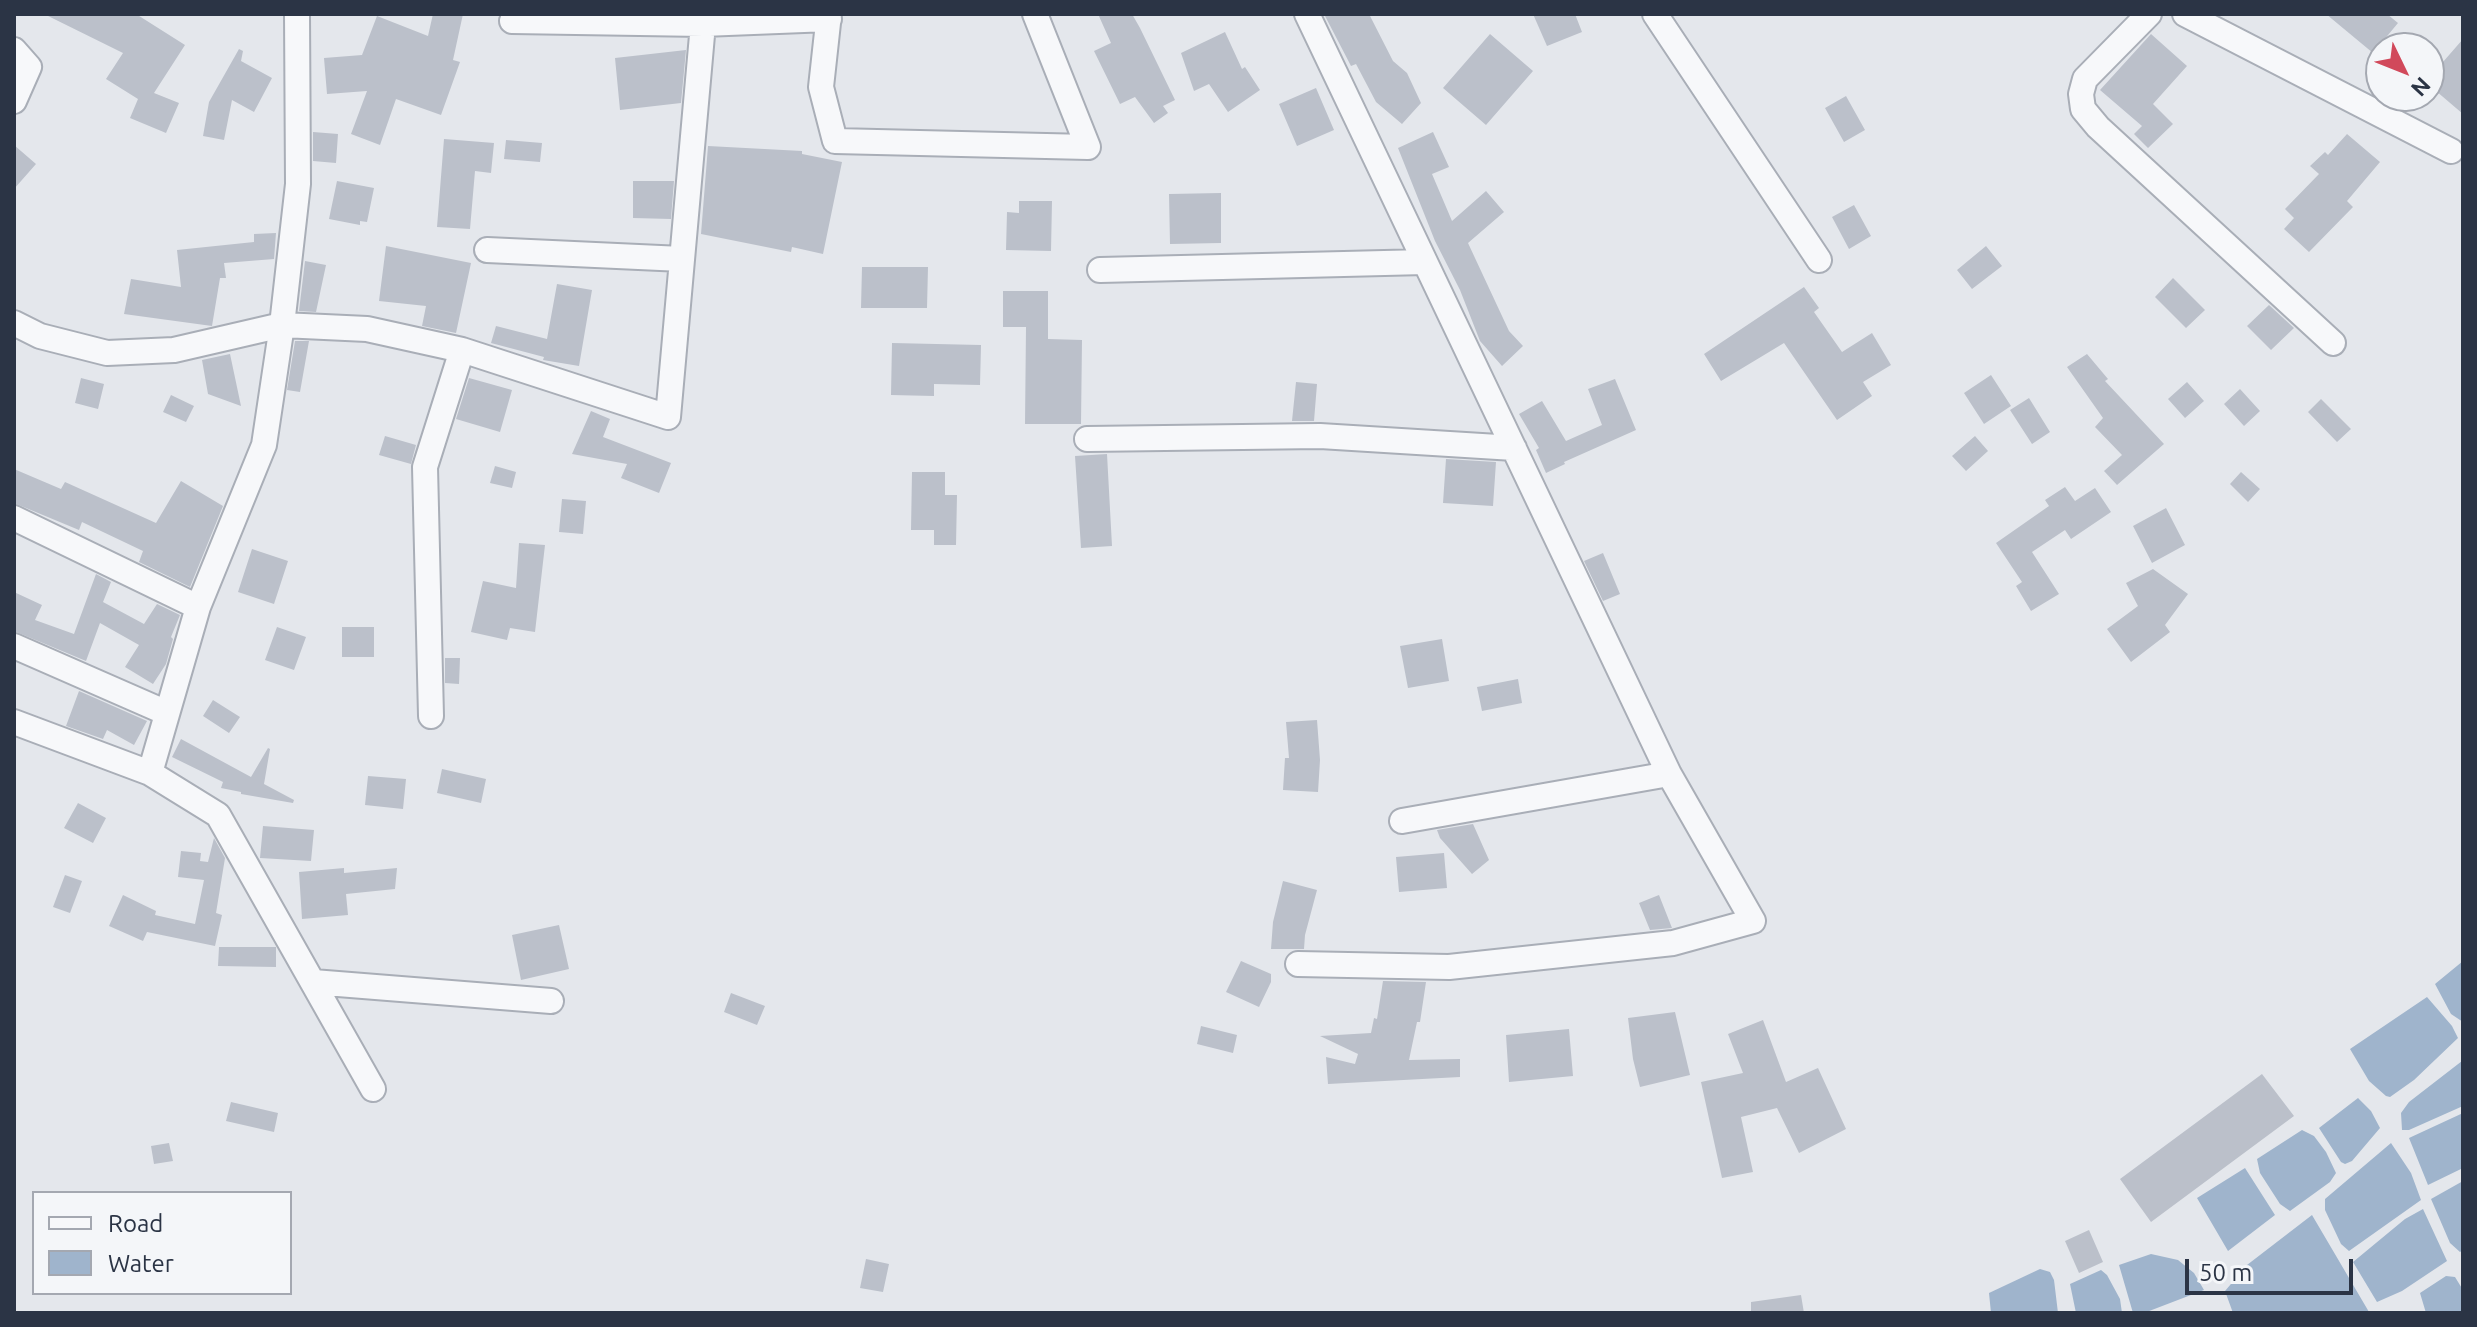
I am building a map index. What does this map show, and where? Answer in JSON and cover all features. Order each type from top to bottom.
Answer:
[{"type":"street","points":[[150,773],[198,607],[264,445],[298,184],[297,14]]},
{"type":"street","points":[[512,21],[703,24],[829,16],[821,87],[835,141],[1088,147],[1035,14]]},
{"type":"street","points":[[1298,964],[1449,967],[1673,943],[1753,921],[1669,774],[1307,14]]},
{"type":"street","points":[[1655,14],[1819,260]]},
{"type":"street","points":[[2149,14],[2085,79],[2081,94],[2083,109],[2098,127],[2333,343]]},
{"type":"street","points":[[2185,14],[2451,151]]},
{"type":"street","points":[[14,323],[40,336],[107,353],[174,350],[282,325],[367,329],[462,350],[668,417],[703,24]]},
{"type":"street","points":[[14,50],[29,67],[14,101]]},
{"type":"street","points":[[487,250],[682,259]]},
{"type":"street","points":[[1100,270],[1425,262]]},
{"type":"street","points":[[431,716],[425,467],[462,350]]},
{"type":"street","points":[[1087,439],[1320,436],[1514,448]]},
{"type":"street","points":[[14,518],[198,607]]},
{"type":"street","points":[[14,646],[167,713]]},
{"type":"street","points":[[14,722],[150,773],[218,815],[373,1089]]},
{"type":"street","points":[[1402,821],[1669,774]]},
{"type":"street","points":[[313,982],[551,1001]]},
{"type":"water","points":[[2463,961],[2463,1022],[2451,1014],[2435,984]]},
{"type":"water","points":[[2427,997],[2452,1026],[2458,1038],[2414,1080],[2390,1097],[2386,1096],[2369,1081],[2350,1049]]},
{"type":"water","points":[[2462,1061],[2463,1106],[2409,1130],[2402,1130],[2401,1113],[2409,1102]]},
{"type":"water","points":[[2358,1098],[2371,1111],[2380,1128],[2352,1161],[2345,1164],[2319,1128]]},
{"type":"water","points":[[2463,1113],[2463,1168],[2428,1185],[2409,1138]]},
{"type":"water","points":[[2302,1130],[2314,1136],[2336,1173],[2330,1182],[2290,1211],[2280,1204],[2260,1173],[2257,1159]]},
{"type":"water","points":[[2391,1143],[2411,1173],[2421,1200],[2349,1251],[2341,1244],[2325,1210],[2325,1199]]},
{"type":"water","points":[[2245,1168],[2275,1215],[2228,1251],[2197,1198]]},
{"type":"water","points":[[2463,1181],[2463,1250],[2460,1252],[2450,1243],[2431,1199]]},
{"type":"water","points":[[2423,1209],[2447,1261],[2402,1291],[2377,1302],[2353,1262],[2405,1219]]},
{"type":"water","points":[[2312,1215],[2369,1312],[2233,1313],[2225,1291],[2247,1265]]},
{"type":"water","points":[[2151,1254],[2178,1260],[2194,1273],[2204,1290],[2144,1313],[2133,1313],[2119,1265]]},
{"type":"water","points":[[2040,1269],[2050,1272],[2054,1280],[2058,1313],[1991,1313],[1989,1293]]},
{"type":"water","points":[[2101,1270],[2120,1299],[2122,1313],[2076,1313],[2070,1284]]},
{"type":"water","points":[[2446,1276],[2455,1277],[2463,1290],[2463,1313],[2426,1313],[2420,1293]]},
{"type":"building","points":[[44,14],[136,14],[185,45],[154,93],[179,103],[166,133],[130,118],[138,99],[106,79],[123,53]]},
{"type":"building","points":[[433,14],[463,14],[453,60],[460,62],[441,115],[396,99],[380,145],[351,134],[367,91],[327,94],[324,58],[362,55],[377,16],[428,36]]},
{"type":"building","points":[[1098,14],[1132,14],[1140,28],[1175,100],[1163,106],[1168,113],[1154,123],[1135,97],[1120,104],[1094,51],[1111,43]]},
{"type":"building","points":[[1324,14],[1369,14],[1393,61],[1407,73],[1421,103],[1402,124],[1376,102],[1356,64],[1351,66]]},
{"type":"building","points":[[1533,14],[1575,14],[1582,32],[1547,46]]},
{"type":"building","points":[[2326,14],[2387,14],[2398,23],[2390,32],[2365,32],[2365,46]]},
{"type":"building","points":[[1225,32],[1242,69],[1245,67],[1260,90],[1228,112],[1209,84],[1194,91],[1181,53]]},
{"type":"building","points":[[1490,34],[1533,71],[1486,125],[1443,88]]},
{"type":"building","points":[[2151,34],[2187,66],[2153,104],[2173,124],[2148,148],[2134,134],[2142,126],[2100,90]]},
{"type":"building","points":[[2463,39],[2463,114],[2445,99],[2445,60]]},
{"type":"building","points":[[239,49],[243,51],[241,61],[272,78],[254,112],[232,100],[224,140],[203,136],[209,102]]},
{"type":"building","points":[[686,50],[681,103],[620,110],[615,58]]},
{"type":"building","points":[[1316,88],[1334,130],[1297,146],[1279,104]]},
{"type":"building","points":[[1846,96],[1865,130],[1844,142],[1825,108]]},
{"type":"building","points":[[313,132],[338,134],[336,163],[313,161]]},
{"type":"building","points":[[1433,132],[1449,167],[1432,174],[1452,221],[1486,191],[1504,212],[1468,243],[1509,331],[1523,346],[1502,366],[1480,341],[1398,148]]},
{"type":"building","points":[[2347,134],[2380,162],[2347,201],[2353,207],[2309,252],[2284,229],[2294,218],[2285,209],[2319,174],[2310,166],[2325,152],[2328,155]]},
{"type":"building","points":[[444,139],[494,143],[491,173],[475,171],[470,229],[437,227]]},
{"type":"building","points":[[506,140],[542,143],[540,162],[504,159]]},
{"type":"building","points":[[14,145],[36,164],[14,189]]},
{"type":"building","points":[[708,146],[802,151],[802,154],[842,162],[823,254],[792,247],[791,252],[701,234]]},
{"type":"building","points":[[337,181],[374,188],[367,222],[360,221],[360,225],[329,219]]},
{"type":"building","points":[[633,181],[674,181],[671,219],[633,218]]},
{"type":"building","points":[[1221,193],[1221,243],[1170,244],[1169,194]]},
{"type":"building","points":[[1019,201],[1052,201],[1051,251],[1006,250],[1007,212],[1019,213]]},
{"type":"building","points":[[1854,205],[1871,236],[1849,249],[1832,217]]},
{"type":"building","points":[[276,233],[274,259],[224,263],[226,278],[220,278],[212,326],[124,314],[131,279],[181,287],[177,250],[254,242],[254,234]]},
{"type":"building","points":[[386,246],[471,263],[456,333],[422,326],[426,306],[379,301]]},
{"type":"building","points":[[1986,246],[2002,266],[1972,289],[1957,270]]},
{"type":"building","points":[[305,261],[326,265],[316,312],[299,311]]},
{"type":"building","points":[[862,267],[928,267],[927,308],[861,308]]},
{"type":"building","points":[[2173,278],[2205,310],[2186,328],[2155,297]]},
{"type":"building","points":[[557,284],[592,290],[579,366],[543,360],[544,357],[491,343],[496,326],[547,339]]},
{"type":"building","points":[[1804,287],[1819,308],[1814,312],[1842,352],[1872,333],[1891,365],[1863,382],[1872,396],[1837,420],[1784,343],[1721,381],[1704,354]]},
{"type":"building","points":[[1003,291],[1048,291],[1048,339],[1082,340],[1081,424],[1025,424],[1026,327],[1003,327]]},
{"type":"building","points":[[2269,305],[2294,328],[2271,350],[2247,326]]},
{"type":"building","points":[[295,341],[309,341],[300,392],[287,390]]},
{"type":"building","points":[[892,343],[981,345],[980,385],[934,384],[934,396],[891,395]]},
{"type":"building","points":[[230,354],[241,406],[208,394],[202,360]]},
{"type":"building","points":[[2087,354],[2108,379],[2105,381],[2164,444],[2117,485],[2104,471],[2122,455],[2095,427],[2103,418],[2067,367]]},
{"type":"building","points":[[1991,375],[2011,406],[1984,424],[1964,393]]},
{"type":"building","points":[[81,378],[104,384],[98,409],[75,403]]},
{"type":"building","points":[[469,378],[512,390],[500,432],[456,419]]},
{"type":"building","points":[[1615,379],[1636,430],[1546,473],[1536,450],[1539,448],[1519,414],[1542,401],[1566,441],[1602,425],[1588,389]]},
{"type":"building","points":[[1296,382],[1317,384],[1314,421],[1292,421]]},
{"type":"building","points":[[2187,382],[2204,401],[2185,418],[2168,399]]},
{"type":"building","points":[[2240,389],[2260,411],[2244,426],[2224,404]]},
{"type":"building","points":[[171,395],[194,406],[186,422],[163,412]]},
{"type":"building","points":[[2029,398],[2050,432],[2032,444],[2010,410]]},
{"type":"building","points":[[2321,399],[2351,429],[2337,442],[2308,412]]},
{"type":"building","points":[[591,411],[610,419],[603,437],[671,463],[659,493],[621,478],[627,464],[572,454]]},
{"type":"building","points":[[385,436],[416,445],[411,464],[379,455]]},
{"type":"building","points":[[1975,436],[1988,451],[1966,471],[1952,456]]},
{"type":"building","points":[[1107,454],[1112,546],[1081,548],[1075,456]]},
{"type":"building","points":[[1446,459],[1496,462],[1493,506],[1443,503]]},
{"type":"building","points":[[495,466],[516,472],[512,488],[490,483]]},
{"type":"building","points":[[14,469],[61,489],[65,482],[156,523],[181,481],[223,506],[190,587],[139,562],[143,551],[82,522],[79,530],[14,503]]},
{"type":"building","points":[[912,472],[945,472],[945,495],[957,495],[956,545],[934,545],[934,530],[911,530]]},
{"type":"building","points":[[2241,472],[2260,489],[2248,502],[2230,484]]},
{"type":"building","points":[[2065,487],[2075,501],[2095,488],[2111,512],[2071,539],[2065,530],[2032,552],[2059,594],[2031,611],[2016,586],[2022,582],[1996,543],[2049,506],[2045,500]]},
{"type":"building","points":[[562,499],[586,501],[583,534],[559,532]]},
{"type":"building","points":[[2166,508],[2185,545],[2152,563],[2133,526]]},
{"type":"building","points":[[519,543],[545,545],[535,632],[510,628],[507,640],[471,632],[483,581],[516,588]]},
{"type":"building","points":[[252,549],[288,561],[274,604],[238,592]]},
{"type":"building","points":[[1603,553],[1620,594],[1603,601],[1584,561]]},
{"type":"building","points":[[2153,569],[2188,594],[2165,625],[2170,632],[2131,662],[2107,629],[2138,606],[2126,583]]},
{"type":"building","points":[[96,574],[111,582],[103,602],[144,624],[157,604],[180,615],[171,637],[166,664],[153,684],[125,667],[139,645],[100,623],[86,661],[14,631],[14,592],[42,605],[35,620],[74,634]]},
{"type":"building","points":[[277,627],[306,637],[294,670],[265,660]]},
{"type":"building","points":[[342,627],[374,627],[374,657],[342,657]]},
{"type":"building","points":[[1442,639],[1449,681],[1408,688],[1400,646]]},
{"type":"building","points":[[445,658],[460,658],[459,684],[445,683]]},
{"type":"building","points":[[1518,679],[1522,703],[1482,711],[1477,687]]},
{"type":"building","points":[[79,691],[147,721],[134,745],[107,730],[103,739],[66,726]]},
{"type":"building","points":[[213,700],[240,717],[229,733],[203,716]]},
{"type":"building","points":[[1317,720],[1320,760],[1318,792],[1283,790],[1285,758],[1289,758],[1286,722]]},
{"type":"building","points":[[181,739],[251,777],[270,749],[264,784],[294,800],[293,803],[221,788],[223,782],[172,757]]},
{"type":"building","points":[[442,769],[486,779],[481,803],[437,793]]},
{"type":"building","points":[[368,776],[406,779],[403,809],[365,805]]},
{"type":"building","points":[[78,803],[106,818],[93,843],[64,828]]},
{"type":"building","points":[[1473,824],[1489,860],[1472,874],[1440,838],[1437,830]]},
{"type":"building","points":[[263,826],[314,830],[311,861],[260,858]]},
{"type":"building","points":[[214,838],[225,858],[216,913],[222,915],[215,946],[147,932],[143,941],[109,926],[123,895],[156,911],[155,915],[195,924],[204,880],[178,877],[181,851],[201,853],[200,861],[208,862]]},
{"type":"building","points":[[1444,853],[1447,888],[1399,892],[1396,857]]},
{"type":"building","points":[[344,868],[344,873],[397,868],[395,889],[346,894],[348,915],[302,919],[299,872]]},
{"type":"building","points":[[65,875],[82,881],[70,913],[53,907]]},
{"type":"building","points":[[1283,881],[1317,890],[1304,949],[1271,949],[1273,922]]},
{"type":"building","points":[[1659,895],[1672,928],[1650,930],[1639,903]]},
{"type":"building","points":[[559,925],[569,969],[521,980],[512,935]]},
{"type":"building","points":[[219,947],[276,947],[276,967],[218,966]]},
{"type":"building","points":[[1241,961],[1271,974],[1271,982],[1259,1007],[1226,992]]},
{"type":"building","points":[[1383,981],[1426,982],[1420,1022],[1417,1022],[1409,1060],[1460,1059],[1460,1077],[1328,1084],[1326,1057],[1355,1064],[1358,1054],[1320,1036],[1371,1033],[1374,1018],[1377,1019]]},
{"type":"building","points":[[731,993],[765,1006],[757,1025],[724,1012]]},
{"type":"building","points":[[1675,1012],[1690,1075],[1640,1087],[1628,1018]]},
{"type":"building","points":[[1763,1020],[1786,1082],[1818,1068],[1846,1129],[1799,1153],[1777,1108],[1741,1117],[1753,1172],[1722,1178],[1701,1082],[1743,1073],[1728,1034]]},
{"type":"building","points":[[1201,1026],[1237,1035],[1233,1053],[1197,1044]]},
{"type":"building","points":[[1569,1029],[1573,1076],[1509,1082],[1506,1035]]},
{"type":"building","points":[[2262,1074],[2294,1116],[2151,1222],[2120,1179]]},
{"type":"building","points":[[231,1102],[278,1113],[274,1132],[226,1121]]},
{"type":"building","points":[[169,1143],[173,1161],[154,1164],[151,1146]]},
{"type":"building","points":[[2089,1230],[2103,1262],[2079,1273],[2065,1241]]},
{"type":"building","points":[[866,1259],[889,1264],[883,1292],[860,1288]]},
{"type":"building","points":[[1801,1295],[1804,1313],[1751,1313],[1751,1302]]}]
